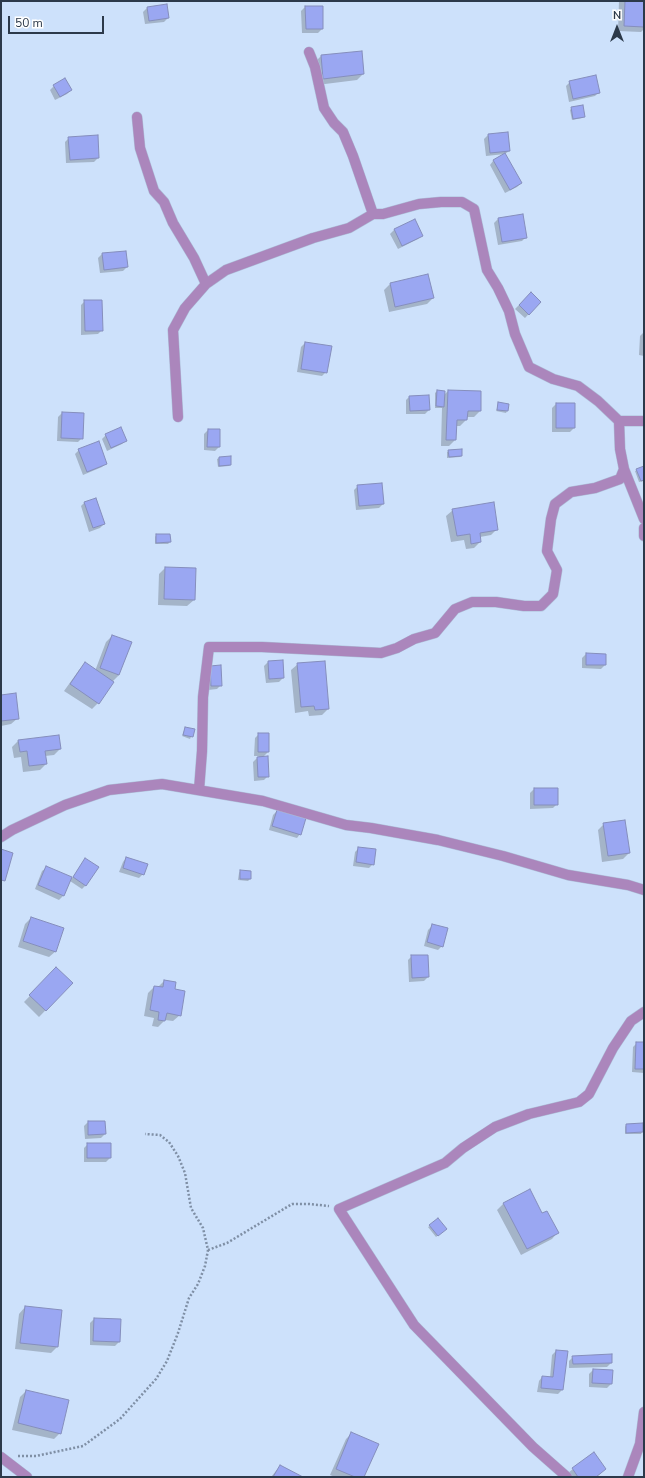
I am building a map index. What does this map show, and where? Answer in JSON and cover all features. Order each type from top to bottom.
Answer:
[{"type":"street","points":[[309,52],[315,67],[324,108],[334,123],[343,132],[373,214]]},
{"type":"street","points":[[137,117],[140,148],[154,191],[164,202],[173,223],[194,258],[206,284]]},
{"type":"street","points":[[178,417],[173,330],[185,308],[206,284],[226,270],[313,238],[348,228],[373,214],[383,214],[419,204],[462,202],[474,209],[487,270],[509,311],[515,334],[529,367],[552,379],[578,386],[598,401],[619,421],[644,421]]},
{"type":"street","points":[[619,421],[620,448],[624,469],[644,519]]},
{"type":"street","points":[[199,790],[202,751],[203,697],[209,648],[262,647],[381,653],[397,648],[414,639],[435,634],[455,609],[472,602],[496,602],[524,606],[541,606],[553,594],[557,570],[547,551],[551,519],[555,504],[571,492],[595,488],[620,479],[624,469]]},
{"type":"street","points":[[644,528],[644,536]]},
{"type":"street","points":[[1,837],[12,830],[66,805],[109,790],[162,784],[262,801],[346,825],[438,840],[504,856],[568,875],[628,885],[644,890]]},
{"type":"street","points":[[567,1477],[533,1447],[414,1325],[339,1209],[445,1163],[462,1148],[495,1127],[528,1114],[579,1102],[589,1094],[613,1048],[631,1021],[644,1012]]},
{"type":"street","points":[[628,1477],[640,1444],[644,1412]]},
{"type":"street","points":[[1,1457],[26,1477]]},
{"type":"path","points":[[1,1457],[36,1456],[83,1446],[120,1419],[156,1378],[167,1360],[190,1298],[198,1284],[205,1266],[208,1250],[203,1228],[191,1208],[185,1173],[178,1156],[169,1142],[160,1135],[145,1134]]},
{"type":"path","points":[[208,1250],[228,1243],[292,1204],[329,1206],[339,1209]]},
{"type":"building","points":[[625,1],[644,1],[644,27],[624,26]]},
{"type":"building","points":[[167,4],[169,18],[149,21],[147,7]]},
{"type":"building","points":[[305,6],[323,6],[323,29],[306,29]]},
{"type":"building","points":[[362,51],[364,74],[323,79],[321,55]]},
{"type":"building","points":[[596,75],[600,93],[573,99],[569,81]]},
{"type":"building","points":[[65,78],[72,90],[60,97],[53,85]]},
{"type":"building","points":[[583,105],[585,117],[573,119],[571,107]]},
{"type":"building","points":[[508,132],[510,151],[490,153],[488,134]]},
{"type":"building","points":[[98,135],[99,158],[70,160],[68,137]]},
{"type":"building","points":[[505,153],[522,183],[510,190],[493,160]]},
{"type":"building","points":[[523,214],[527,238],[502,242],[498,218]]},
{"type":"building","points":[[415,219],[423,236],[402,246],[394,229]]},
{"type":"building","points":[[126,251],[128,267],[104,270],[102,253]]},
{"type":"building","points":[[428,274],[434,298],[395,307],[390,283]]},
{"type":"building","points":[[531,292],[541,302],[529,315],[519,305]]},
{"type":"building","points":[[84,300],[102,300],[103,331],[85,331]]},
{"type":"building","points":[[305,342],[332,346],[327,373],[301,369]]},
{"type":"building","points":[[437,390],[445,391],[444,407],[436,406]]},
{"type":"building","points":[[448,390],[481,391],[481,411],[468,411],[467,420],[457,420],[456,440],[446,440]]},
{"type":"building","points":[[429,395],[430,410],[410,411],[409,396]]},
{"type":"building","points":[[498,402],[509,404],[508,411],[497,410]]},
{"type":"building","points":[[556,403],[575,403],[575,428],[556,428]]},
{"type":"building","points":[[62,412],[84,413],[83,439],[61,438]]},
{"type":"building","points":[[121,427],[127,441],[111,448],[105,434]]},
{"type":"building","points":[[208,429],[220,429],[220,447],[207,447]]},
{"type":"building","points":[[99,441],[107,464],[87,472],[78,449]]},
{"type":"building","points":[[462,449],[462,456],[449,457],[448,450]]},
{"type":"building","points":[[231,456],[231,465],[219,466],[219,457]]},
{"type":"building","points":[[644,466],[644,480],[641,481],[636,469]]},
{"type":"building","points":[[382,483],[384,504],[359,506],[357,485]]},
{"type":"building","points":[[96,498],[105,524],[93,528],[84,502]]},
{"type":"building","points":[[494,502],[498,530],[480,533],[481,542],[471,544],[470,534],[457,536],[452,509]]},
{"type":"building","points":[[156,534],[170,534],[171,542],[156,543]]},
{"type":"building","points":[[165,567],[196,568],[195,600],[164,599]]},
{"type":"building","points":[[112,635],[132,642],[119,675],[100,668]]},
{"type":"building","points":[[586,653],[606,654],[606,665],[586,665]]},
{"type":"building","points":[[283,660],[284,678],[269,679],[268,661]]},
{"type":"building","points":[[325,661],[329,709],[315,710],[314,706],[301,707],[297,663]]},
{"type":"building","points":[[85,662],[114,682],[99,704],[70,684]]},
{"type":"building","points":[[221,665],[222,686],[211,686],[210,666]]},
{"type":"building","points":[[16,693],[19,719],[1,721],[1,695]]},
{"type":"building","points":[[185,727],[195,729],[193,737],[183,735]]},
{"type":"building","points":[[258,733],[269,733],[269,752],[258,752]]},
{"type":"building","points":[[59,735],[61,749],[45,751],[47,764],[29,766],[27,751],[20,752],[18,740]]},
{"type":"building","points":[[268,756],[269,777],[258,777],[257,757]]},
{"type":"building","points":[[534,788],[558,788],[558,805],[534,805]]},
{"type":"building","points":[[277,810],[306,818],[301,835],[272,826]]},
{"type":"building","points":[[625,820],[630,853],[608,856],[603,823]]},
{"type":"building","points":[[358,847],[376,849],[374,865],[356,862]]},
{"type":"building","points":[[1,849],[13,853],[5,881],[1,880]]},
{"type":"building","points":[[126,857],[148,864],[144,875],[123,868]]},
{"type":"building","points":[[85,858],[99,867],[86,886],[73,877]]},
{"type":"building","points":[[46,866],[72,877],[64,896],[38,885]]},
{"type":"building","points":[[240,870],[251,871],[251,879],[240,879]]},
{"type":"building","points":[[31,917],[64,928],[56,952],[23,941]]},
{"type":"building","points":[[432,924],[448,928],[443,947],[427,942]]},
{"type":"building","points":[[411,955],[428,955],[429,977],[412,978]]},
{"type":"building","points":[[56,967],[73,983],[46,1011],[29,995]]},
{"type":"building","points":[[164,980],[176,982],[175,989],[185,991],[181,1016],[167,1013],[165,1021],[158,1020],[159,1012],[150,1010],[154,986],[163,987]]},
{"type":"building","points":[[636,1042],[644,1042],[644,1069],[635,1069]]},
{"type":"building","points":[[88,1121],[105,1121],[106,1134],[88,1135]]},
{"type":"building","points":[[643,1123],[643,1132],[626,1133],[626,1124]]},
{"type":"building","points":[[87,1143],[111,1143],[111,1158],[87,1158]]},
{"type":"building","points":[[530,1189],[542,1213],[547,1211],[559,1233],[527,1249],[503,1203]]},
{"type":"building","points":[[438,1218],[447,1229],[438,1236],[429,1225]]},
{"type":"building","points":[[25,1306],[62,1310],[58,1347],[20,1343]]},
{"type":"building","points":[[94,1318],[121,1319],[120,1342],[93,1341]]},
{"type":"building","points":[[556,1350],[568,1351],[563,1390],[541,1388],[542,1376],[553,1377]]},
{"type":"building","points":[[612,1354],[612,1363],[573,1364],[572,1356]]},
{"type":"building","points":[[593,1369],[613,1370],[612,1384],[592,1383]]},
{"type":"building","points":[[26,1390],[69,1400],[61,1434],[18,1423]]},
{"type":"building","points":[[351,1432],[379,1444],[364,1477],[355,1477],[336,1469]]},
{"type":"building","points":[[594,1452],[606,1469],[596,1477],[578,1477],[572,1468]]},
{"type":"building","points":[[280,1465],[303,1477],[273,1477]]}]
